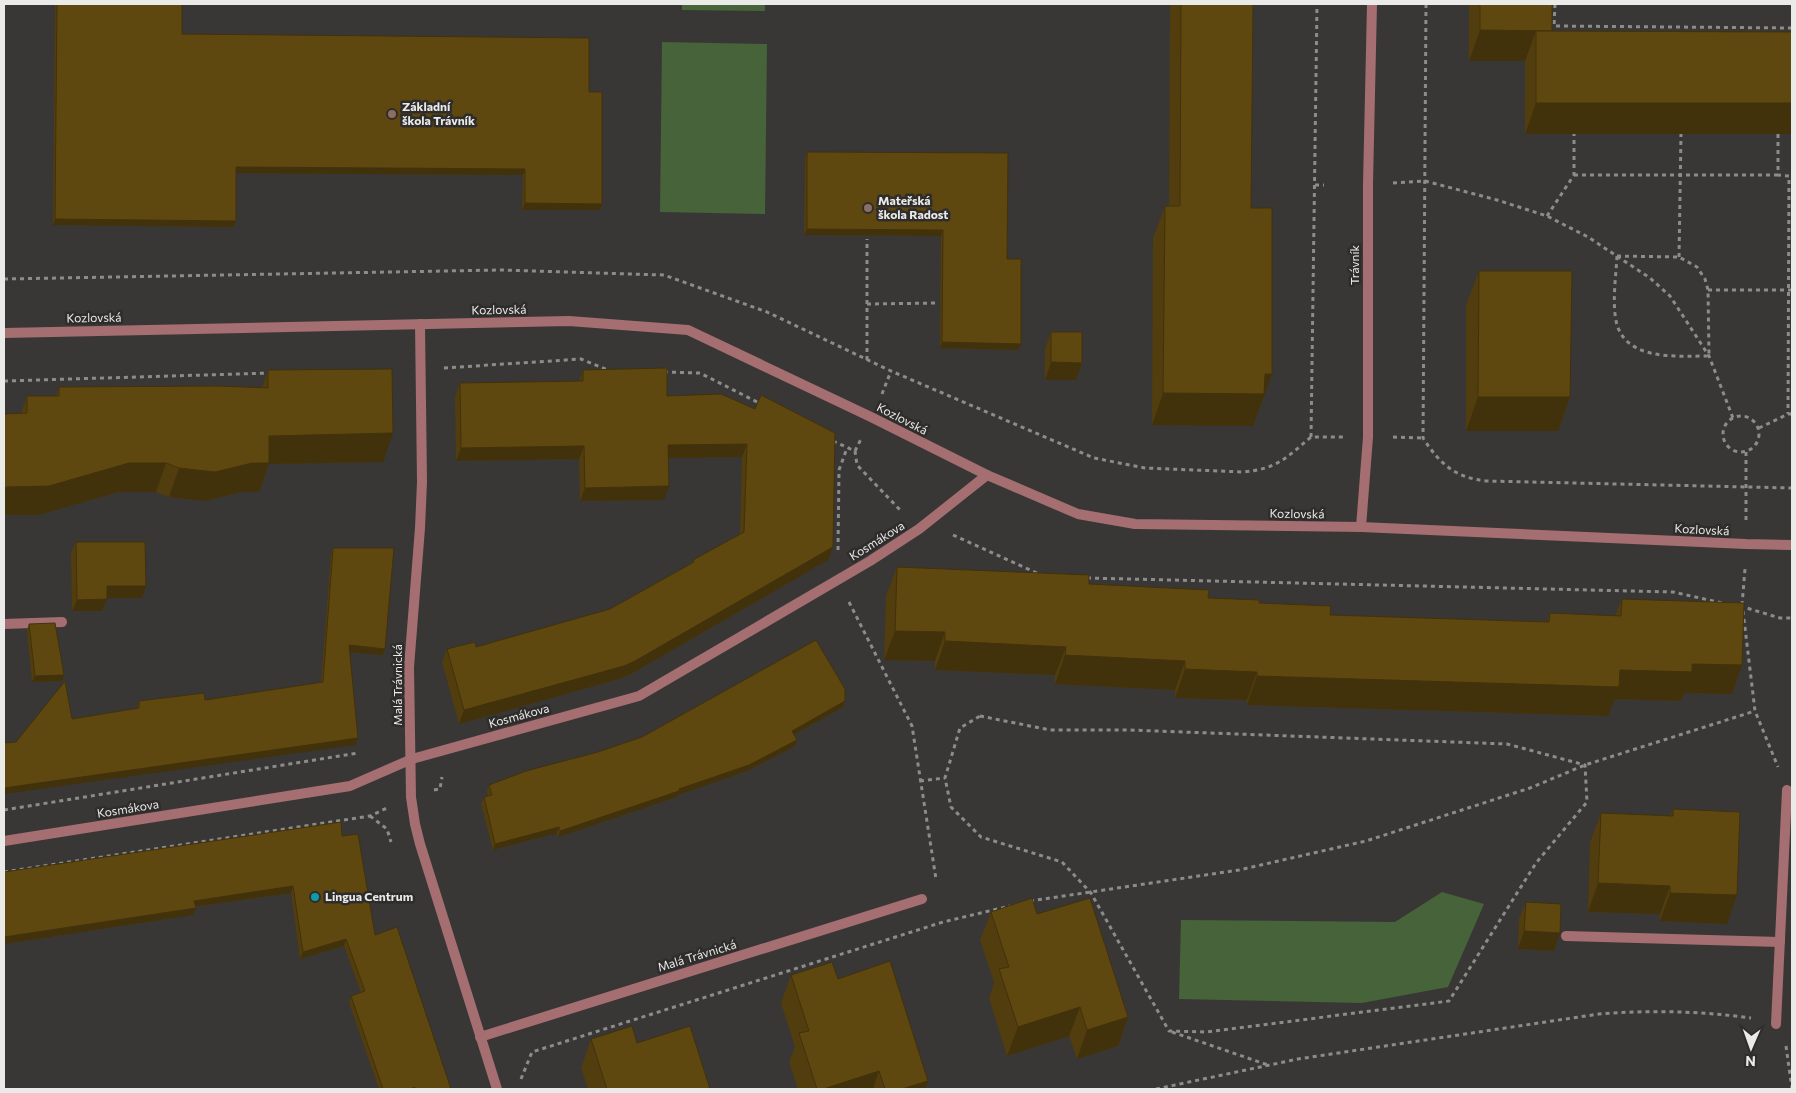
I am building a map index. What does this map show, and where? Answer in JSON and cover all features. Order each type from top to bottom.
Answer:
[{"type":"street","name":"Trávník","points":[[1361,527],[1368,437],[1368,184],[1372,4]]},
{"type":"street","name":"Kozlovská","points":[[4,333],[569,321],[688,330],[871,417],[987,475],[1078,514],[1135,524],[1361,527],[1792,545]]},
{"type":"street","name":"Malá Trávnická","points":[[420,324],[420,519],[409,667],[412,759],[411,797],[415,824],[497,1089]]},
{"type":"street","name":"Kosmákova","points":[[4,841],[350,786],[412,759],[639,696],[870,561],[919,529],[987,475]]},
{"type":"street","points":[[4,624],[62,622]]},
{"type":"street","points":[[1776,1024],[1780,942],[1789,844],[1787,790]]},
{"type":"street","name":"Malá Trávnická","points":[[480,1037],[922,899]]},
{"type":"street","points":[[1566,936],[1780,942]]},
{"type":"path","points":[[1317,4],[1311,437],[1345,437]]},
{"type":"path","points":[[1426,4],[1423,438],[1435,457],[1458,475],[1471,480],[1792,488]]},
{"type":"path","points":[[1555,4],[1554,26],[1792,28]]},
{"type":"path","points":[[1577,35],[1578,27]]},
{"type":"path","points":[[1680,27],[1680,36]]},
{"type":"path","points":[[1778,28],[1778,37]]},
{"type":"path","points":[[1547,216],[1574,175],[1574,134]]},
{"type":"path","points":[[1679,257],[1681,134]]},
{"type":"path","points":[[1778,134],[1778,176]]},
{"type":"path","points":[[1574,175],[1789,176],[1791,185],[1790,414],[1758,428]]},
{"type":"path","points":[[1390,184],[1425,182],[1497,200],[1547,216],[1588,237],[1650,278],[1670,296],[1709,356],[1733,418]]},
{"type":"path","points":[[1315,185],[1324,185]]},
{"type":"path","points":[[867,239],[867,360]]},
{"type":"path","points":[[1617,256],[1679,257],[1697,267],[1706,279],[1708,290],[1709,356]]},
{"type":"path","points":[[1617,256],[1615,316],[1619,331],[1630,344],[1644,352],[1660,356],[1709,356]]},
{"type":"path","points":[[1708,290],[1790,290]]},
{"type":"path","points":[[867,304],[939,303]]},
{"type":"path","points":[[421,369],[581,359],[608,370],[617,370]]},
{"type":"path","points":[[446,375],[450,367]]},
{"type":"path","points":[[881,396],[891,371]]},
{"type":"path","points":[[663,372],[700,373],[769,408]]},
{"type":"path","points":[[4,381],[277,373]]},
{"type":"path","points":[[1739,416],[1751,418],[1758,428],[1759,440],[1756,446],[1746,452],[1734,451],[1724,443],[1722,431],[1724,426],[1733,418],[1739,416]]},
{"type":"path","points":[[864,434],[855,451],[857,465],[919,529],[954,535],[1045,577]]},
{"type":"path","points":[[1386,437],[1423,438]]},
{"type":"path","points":[[830,439],[855,451]]},
{"type":"path","points":[[838,551],[839,470],[847,448]]},
{"type":"path","points":[[1746,452],[1746,525]]},
{"type":"path","points":[[1745,566],[1742,607],[1755,711],[1787,790]]},
{"type":"path","points":[[1085,578],[1673,592],[1725,603]]},
{"type":"path","points":[[846,597],[912,726],[937,884]]},
{"type":"path","points":[[1734,605],[1780,618],[1792,618]]},
{"type":"path","points":[[1026,902],[1239,870],[1366,841],[1530,788],[1585,765],[1755,711]]},
{"type":"path","points":[[1269,1065],[1169,1031],[1091,893],[1062,862],[981,837],[951,807],[945,778],[960,728],[980,716],[1050,730],[1129,730],[1507,744],[1585,765]]},
{"type":"path","points":[[4,810],[366,752]]},
{"type":"path","points":[[1169,1031],[1207,1032],[1449,1001],[1536,862],[1587,802],[1585,765]]},
{"type":"path","points":[[920,782],[945,778]]},
{"type":"path","points":[[4,872],[370,816]]},
{"type":"path","points":[[520,1083],[532,1052],[943,922],[1016,904]]},
{"type":"path","points":[[1156,1089],[1298,1059],[1609,1013],[1637,1011],[1714,1014],[1764,1020],[1776,1024],[1784,1035],[1792,1089]]},
{"type":"green space","points":[[682,4],[765,4],[765,11],[682,10]]},
{"type":"green space","points":[[662,42],[767,44],[765,214],[660,212]]},
{"type":"green space","points":[[1442,892],[1484,904],[1448,987],[1362,1003],[1179,999],[1181,920],[1395,922]]},
{"type":"building","points":[[57,4],[182,4],[182,34],[589,38],[589,92],[602,92],[602,204],[525,203],[525,169],[236,167],[236,221],[55,219]]},
{"type":"building","points":[[1181,4],[1253,4],[1251,208],[1272,208],[1272,374],[1265,374],[1264,394],[1163,393],[1165,206],[1180,206]]},
{"type":"building","points":[[1480,4],[1552,4],[1552,31],[1480,30]]},
{"type":"building","points":[[1536,31],[1792,32],[1792,103],[1536,103]]},
{"type":"building","points":[[807,152],[1008,153],[1007,259],[1021,259],[1021,344],[942,342],[943,230],[807,229]]},
{"type":"building","points":[[1479,271],[1572,271],[1570,397],[1478,397]]},
{"type":"building","points":[[1051,332],[1082,332],[1082,363],[1051,362]]},
{"type":"building","points":[[667,368],[667,396],[721,394],[755,409],[761,395],[835,433],[833,547],[624,666],[464,710],[447,649],[475,642],[476,647],[610,609],[744,532],[747,444],[668,445],[669,486],[585,488],[584,446],[461,448],[460,383],[583,381],[583,370]]},
{"type":"building","points":[[392,369],[393,433],[269,436],[269,463],[252,463],[215,472],[179,468],[166,463],[129,463],[49,486],[4,488],[4,414],[27,413],[27,396],[59,396],[59,387],[219,386],[268,388],[268,370]]},
{"type":"building","points":[[76,542],[145,542],[146,586],[107,586],[107,599],[77,600]]},
{"type":"building","points":[[333,548],[394,548],[385,649],[349,645],[358,738],[4,788],[4,743],[16,742],[65,681],[72,719],[139,708],[139,701],[204,693],[205,700],[323,682]]},
{"type":"building","points":[[897,567],[1089,575],[1089,584],[1209,590],[1208,598],[1259,600],[1259,603],[1331,606],[1330,615],[1549,622],[1550,613],[1621,616],[1622,599],[1744,603],[1742,665],[1692,664],[1692,672],[1620,670],[1619,687],[1257,676],[1257,672],[1185,669],[1185,661],[1065,655],[1066,647],[945,641],[945,632],[895,631]]},
{"type":"building","points":[[55,623],[64,675],[35,676],[29,624]]},
{"type":"building","points":[[816,640],[845,689],[845,701],[792,731],[797,740],[749,765],[679,789],[679,791],[560,831],[559,827],[495,844],[484,797],[492,795],[489,785],[526,771],[598,752],[642,737]]},
{"type":"building","points":[[1673,809],[1740,812],[1737,895],[1670,893],[1670,886],[1598,883],[1601,813],[1673,816]]},
{"type":"building","points":[[341,822],[342,836],[358,834],[375,935],[397,927],[451,1089],[415,1089],[415,1087],[410,1089],[383,1089],[351,996],[365,991],[346,939],[303,952],[293,886],[194,901],[196,908],[4,937],[4,872]]},
{"type":"building","points":[[1032,898],[1037,914],[1090,898],[1128,1017],[1087,1030],[1080,1007],[1018,1027],[999,969],[1009,967],[991,912]]},
{"type":"building","points":[[1526,902],[1561,904],[1560,933],[1524,931]]},
{"type":"building","points":[[890,961],[928,1081],[902,1089],[885,1089],[879,1071],[823,1089],[817,1089],[799,1033],[809,1031],[791,975],[832,962],[838,979]]},
{"type":"building","points":[[632,1026],[637,1043],[690,1026],[710,1089],[607,1089],[591,1039]]},
{"type":"place","name":"Základní škola Trávník","points":[[392,114]]},
{"type":"place","name":"Mateřská škola Radost","points":[[868,208]]},
{"type":"place","name":"Lingua Centrum","points":[[315,897]]}]
